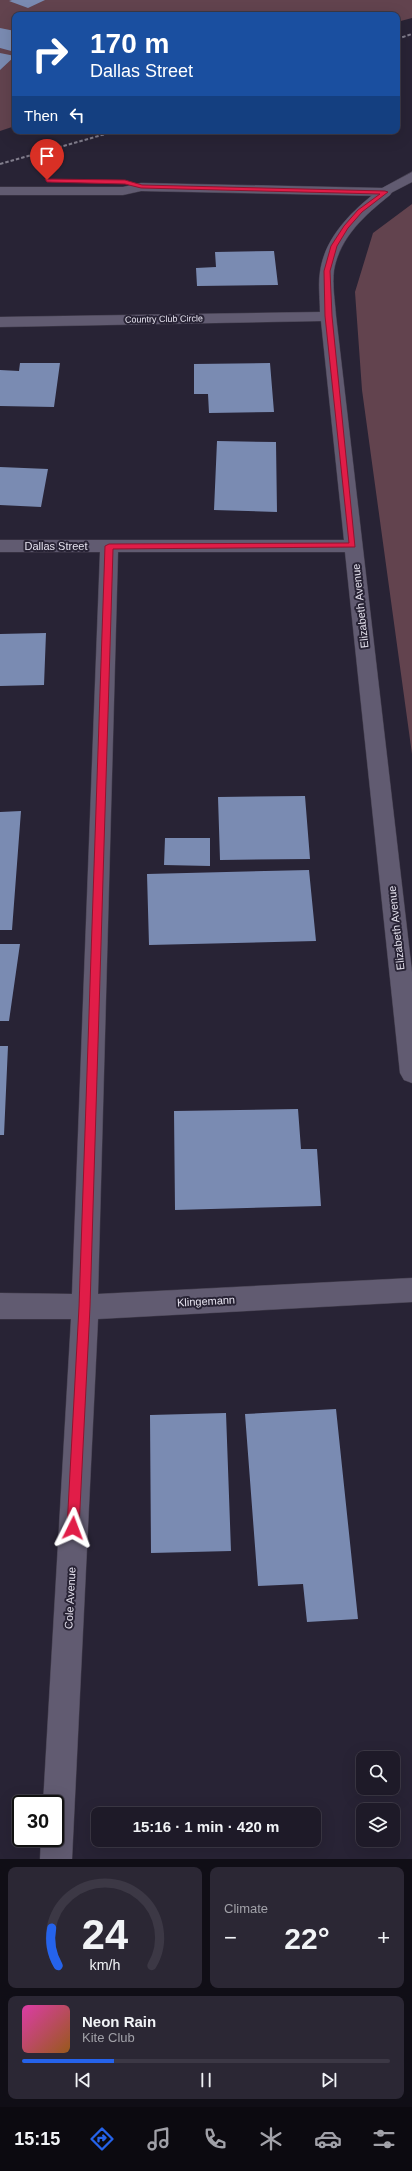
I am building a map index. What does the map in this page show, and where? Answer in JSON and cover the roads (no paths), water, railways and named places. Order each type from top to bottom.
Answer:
[{"type":"street","name":"Elizabeth Avenue","points":[[412,176],[385,192],[360,211],[346,227],[334,246],[327,271],[328,316],[412,1073]]},
{"type":"street","points":[[0,180],[125,182],[141,187],[385,192]]},
{"type":"street","points":[[0,191],[123,192],[141,187]]},
{"type":"street","name":"Country Club Circle","points":[[0,322],[328,316]]},
{"type":"street","name":"Dallas Street","points":[[0,546],[353,546]]},
{"type":"street","name":"Cole Avenue","points":[[56,1859],[85,1307],[109,546]]},
{"type":"street","name":"Klingemann","points":[[0,1306],[85,1307],[412,1290]]},
{"type":"railway","points":[[400,38],[412,34]]},
{"type":"railway","points":[[0,164],[105,134]]}]
